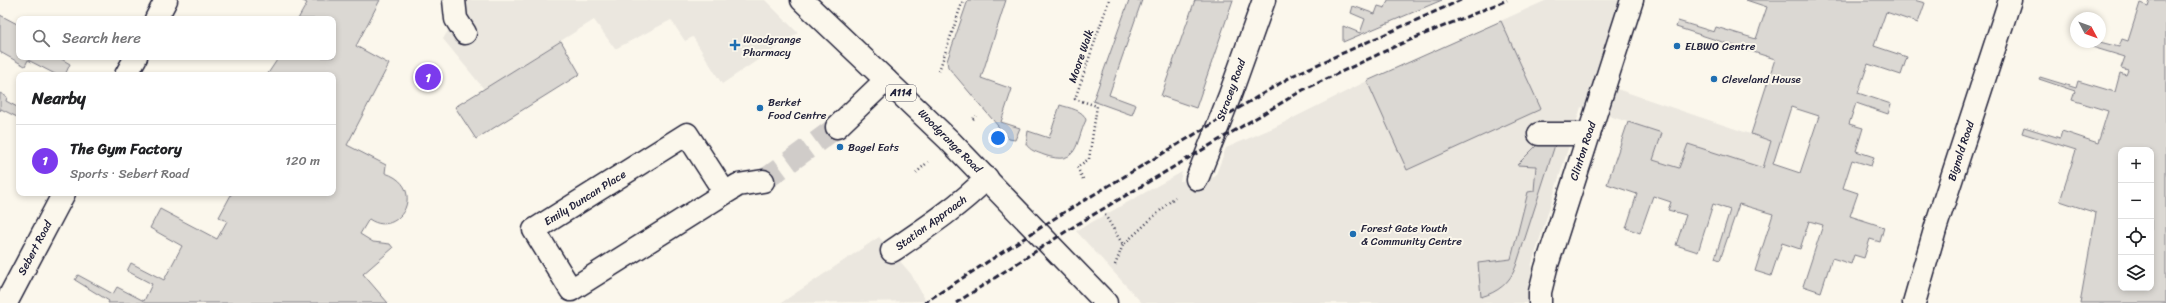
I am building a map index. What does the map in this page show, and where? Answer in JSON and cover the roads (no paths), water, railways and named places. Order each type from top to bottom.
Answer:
[{"type":"street","points":[[158,16],[166,0]]},
{"type":"street","points":[[454,0],[456,20],[465,33]]},
{"type":"street","name":"Woodgrange Road","points":[[802,0],[987,178],[1043,235],[1106,303]]},
{"type":"street","name":"Stracey Road","points":[[1197,179],[1230,95],[1264,0]]},
{"type":"street","name":"Clinton Road","points":[[1540,303],[1540,292],[1546,268],[1632,0]]},
{"type":"street","name":"Bignold Road","points":[[1914,303],[1937,223],[2010,0]]},
{"type":"street","points":[[128,72],[134,60]]},
{"type":"street","points":[[837,127],[886,80]]},
{"type":"street","name":"Emily Duncan Place","points":[[725,193],[687,134],[534,230],[571,290],[738,185],[763,181]]},
{"type":"street","points":[[1538,134],[1589,134]]},
{"type":"street","name":"Station Approach","points":[[892,251],[965,200],[987,178]]},
{"type":"street","name":"Sebert Road","points":[[6,303],[62,196]]},
{"type":"tunnel","points":[[763,181],[837,127]]},
{"type":"railway","points":[[924,303],[1063,213],[1294,75],[1461,0]]},
{"type":"railway","points":[[956,303],[1076,225],[1303,90],[1398,45],[1507,0]]},
{"type":"place","name":"Woodgrange Pharmacy","points":[[735,45]]},
{"type":"place","name":"ELBWO Centre","points":[[1677,46]]},
{"type":"place","name":"The Gym Factory","points":[[428,77]]},
{"type":"place","name":"Cleveland House","points":[[1714,79]]},
{"type":"place","name":"Berket Food Centre","points":[[760,108]]},
{"type":"place","name":"Bagel Eats","points":[[840,147]]},
{"type":"place","name":"Forest Gate Youth & Community Centre","points":[[1353,234]]}]
